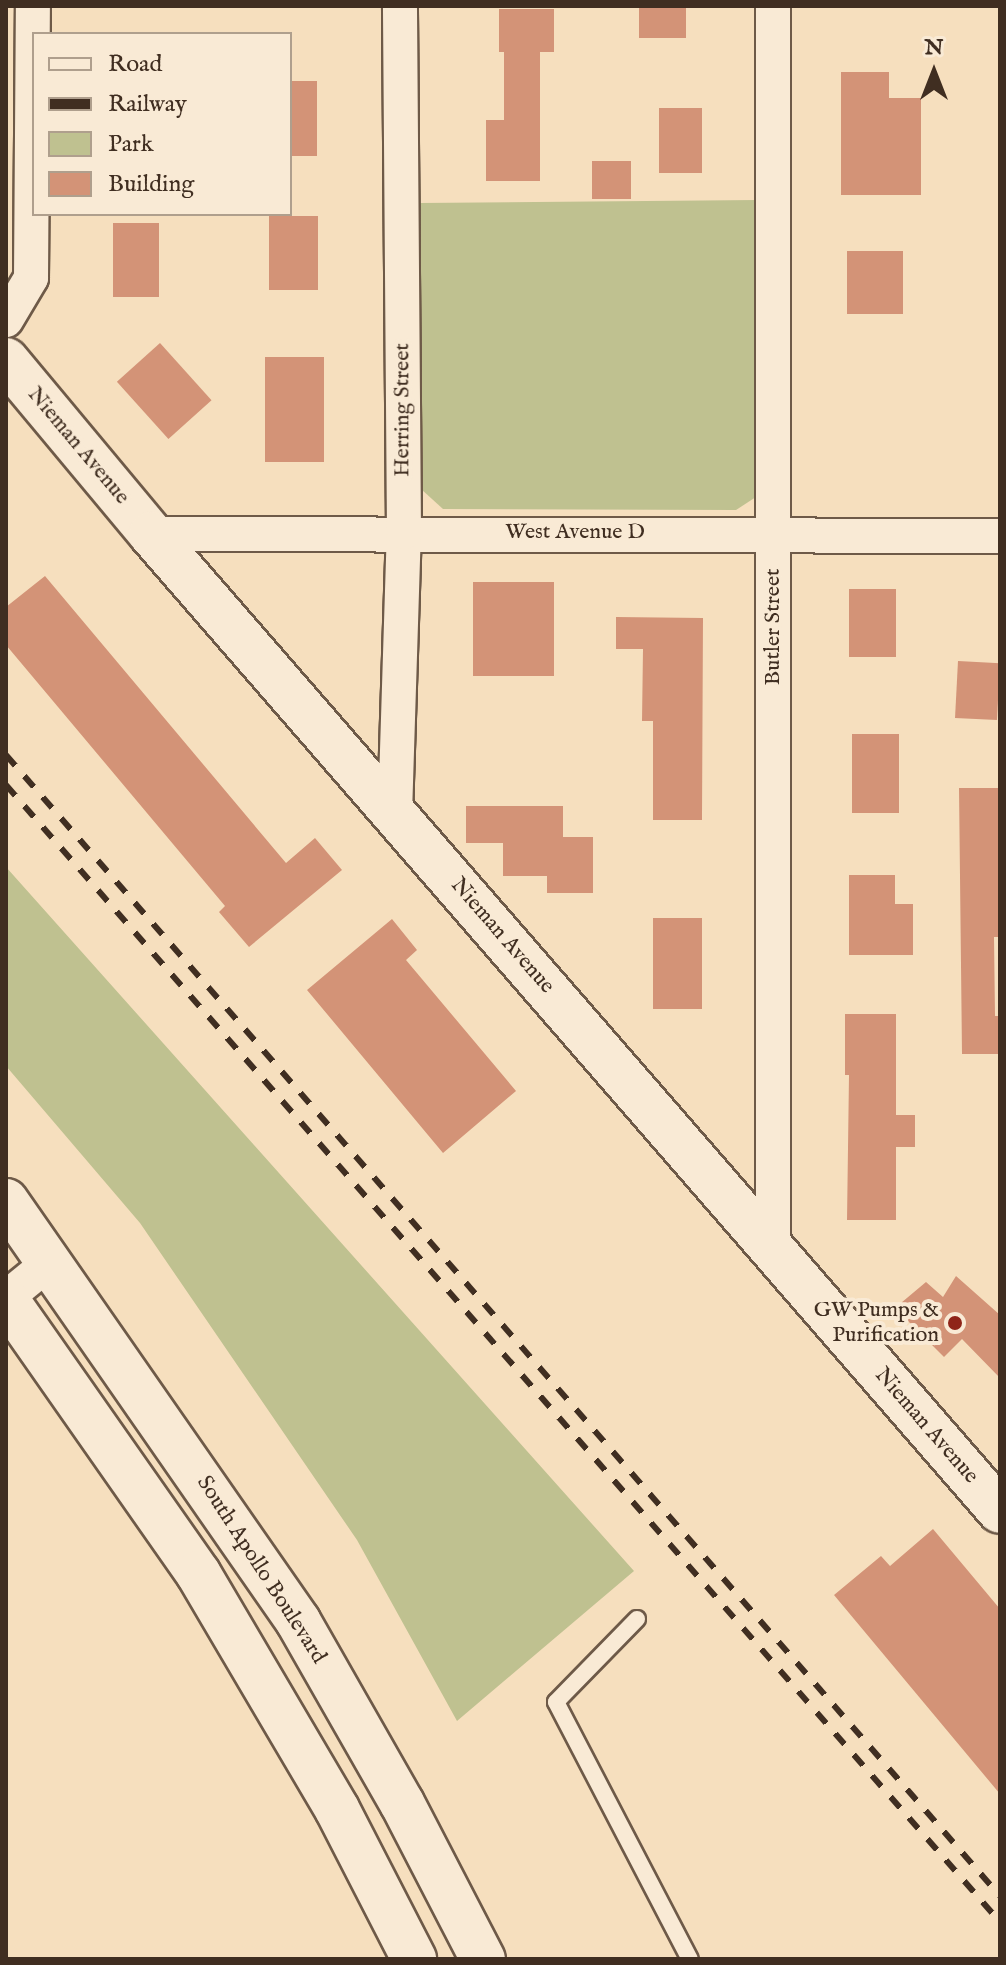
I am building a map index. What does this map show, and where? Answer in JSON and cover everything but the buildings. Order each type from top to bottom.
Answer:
[{"type":"street","points":[[33,6],[33,32]]},
{"type":"street","name":"Herring Street","points":[[395,814],[404,532],[400,6]]},
{"type":"street","name":"Butler Street","points":[[773,6],[773,1248]]},
{"type":"street","points":[[6,320],[31,278],[32,142]]},
{"type":"street","name":"Nieman Avenue","points":[[6,360],[151,534],[1000,1511]]},
{"type":"street","name":"West Avenue D","points":[[151,534],[404,532],[1000,536]]},
{"type":"street","name":"South Apollo Boulevard","points":[[6,1201],[298,1621],[402,1803],[483,1959]]},
{"type":"street","points":[[50,1262],[6,1298],[198,1573],[337,1809],[414,1959]]},
{"type":"lane","points":[[637,1619],[556,1702],[690,1959]]},
{"type":"green space","points":[[757,200],[759,495],[736,510],[443,509],[421,489],[419,203]]},
{"type":"green space","points":[[6,867],[634,1571],[457,1721],[357,1540],[140,1223],[6,1066]]},
{"type":"railway","points":[[6,755],[1000,1896]]},
{"type":"railway","points":[[6,785],[1000,1922]]},
{"type":"place","name":"GW Pumps & Purification","points":[[955,1323]]}]
